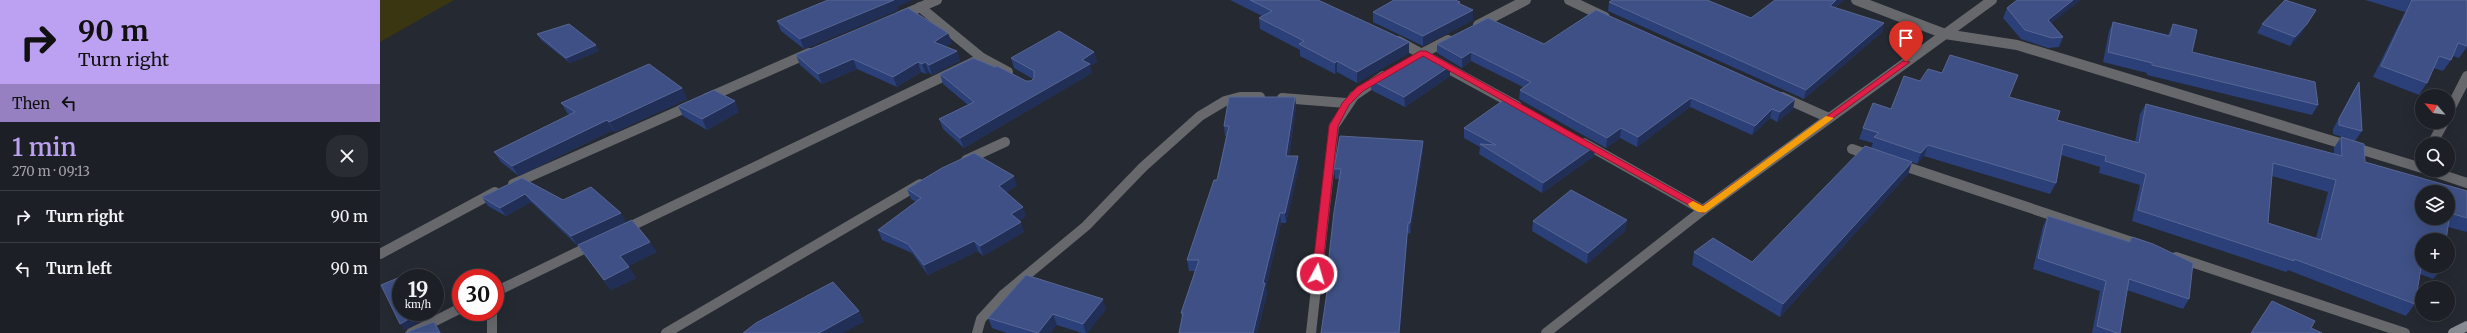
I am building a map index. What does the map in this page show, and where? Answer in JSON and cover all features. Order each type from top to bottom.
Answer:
[{"type":"street","points":[[890,20],[937,0]]},
{"type":"street","points":[[1410,60],[1526,0]]},
{"type":"street","points":[[1569,0],[1612,20]]},
{"type":"street","points":[[1856,0],[1945,34],[2017,45],[2415,165]]},
{"type":"street","points":[[1546,333],[1703,210],[1992,0]]},
{"type":"street","points":[[920,7],[982,58],[1019,78]]},
{"type":"street","points":[[1388,36],[1423,53],[1525,110]]},
{"type":"street","points":[[380,254],[487,196],[822,48]]},
{"type":"street","points":[[617,233],[982,58]]},
{"type":"street","points":[[1311,333],[1334,126],[1346,104],[1360,89],[1392,71]]},
{"type":"street","points":[[2455,99],[2467,76]]},
{"type":"street","points":[[1771,92],[1829,118]]},
{"type":"street","points":[[977,333],[981,319],[1004,294],[1076,235],[1143,167],[1200,116],[1212,108],[1224,101],[1240,97],[1296,98],[1346,104]]},
{"type":"street","points":[[1573,137],[1703,210]]},
{"type":"street","points":[[959,164],[1005,142]]},
{"type":"street","points":[[1852,149],[2405,333]]},
{"type":"street","points":[[666,333],[932,177]]},
{"type":"street","points":[[2450,177],[2467,183]]},
{"type":"street","points":[[504,288],[603,240]]},
{"type":"street","points":[[411,333],[452,312]]},
{"type":"street","points":[[492,321],[492,333]]},
{"type":"street","points":[[2453,333],[2467,326]]},
{"type":"shaded area","points":[[380,0],[454,0],[380,42]]},
{"type":"building","points":[[828,0],[894,0],[800,39],[777,21]]},
{"type":"building","points":[[1250,0],[1318,0],[1409,42],[1357,72],[1337,61],[1335,63],[1299,44],[1304,41],[1259,18],[1272,11]]},
{"type":"building","points":[[1394,0],[1455,0],[1473,10],[1423,36],[1373,12]]},
{"type":"building","points":[[1612,0],[1707,0],[1751,18],[1775,0],[1836,0],[1830,6],[1884,23],[1806,90],[1609,2]]},
{"type":"building","points":[[2017,0],[2073,0],[2048,20],[2063,37],[2052,38],[2025,30],[2007,8]]},
{"type":"building","points":[[2285,0],[2316,10],[2307,24],[2295,37],[2262,24]]},
{"type":"building","points":[[2412,0],[2467,0],[2467,46],[2458,43],[2451,60],[2439,56],[2427,83],[2381,66]]},
{"type":"building","points":[[908,8],[948,33],[934,42],[957,51],[929,65],[925,62],[922,64],[918,62],[893,77],[853,59],[818,74],[796,55]]},
{"type":"building","points":[[1596,10],[1795,99],[1780,112],[1772,109],[1755,126],[1691,98],[1638,137],[1621,128],[1607,138],[1520,90],[1531,82],[1471,52],[1462,58],[1437,44],[1488,18],[1544,44]]},
{"type":"building","points":[[2113,22],[2170,36],[2173,24],[2197,30],[2192,52],[2315,82],[2318,105],[2152,65],[2152,63],[2108,52]]},
{"type":"building","points":[[569,24],[596,45],[566,58],[537,34]]},
{"type":"building","points":[[1059,31],[1094,52],[1082,60],[1090,64],[960,138],[939,119],[974,102],[940,74],[973,58],[995,67],[997,66],[1026,81],[1031,81],[1034,78],[1034,71],[1011,58]]},
{"type":"building","points":[[1423,51],[1450,66],[1404,97],[1371,80]]},
{"type":"building","points":[[1950,55],[2018,75],[2009,97],[2060,111],[2057,120],[2139,143],[2146,104],[2342,156],[2341,137],[2364,144],[2365,162],[2446,185],[2415,185],[2415,225],[2448,225],[2447,233],[2415,233],[2415,273],[2420,273],[2419,281],[2415,281],[2415,304],[2294,259],[2294,261],[2138,210],[2146,174],[2105,161],[2106,156],[2063,144],[2056,183],[1928,145],[1921,153],[1874,137],[1879,133],[1863,128],[1873,103],[1891,109],[1904,76],[1920,81],[1928,69],[1942,73]],"holes":[[[2273,163],[2336,180],[2321,240],[2268,223]]]},
{"type":"building","points":[[649,64],[682,88],[609,122],[607,120],[512,166],[494,152],[575,112],[561,103]]},
{"type":"building","points":[[2359,82],[2362,131],[2339,125],[2339,119]]},
{"type":"building","points":[[714,90],[735,101],[702,119],[678,106]]},
{"type":"building","points":[[1229,97],[1295,97],[1286,156],[1298,156],[1285,213],[1280,213],[1263,283],[1265,283],[1253,333],[1179,333],[1183,313],[1181,313],[1199,260],[1187,260],[1214,180],[1217,180],[1229,126],[1224,126]]},
{"type":"building","points":[[1508,97],[1595,146],[1543,183],[1480,144],[1496,145],[1464,128]]},
{"type":"building","points":[[1340,136],[1423,141],[1410,223],[1408,223],[1399,333],[1321,333],[1331,265],[1328,265],[1334,212],[1341,169],[1334,169]]},
{"type":"building","points":[[1865,146],[1912,162],[1783,304],[1694,252],[1713,238],[1752,262]]},
{"type":"building","points":[[974,153],[1014,176],[999,186],[1023,207],[1011,214],[1021,222],[980,246],[974,241],[924,265],[908,244],[878,230],[921,198],[907,189],[942,168]]},
{"type":"building","points":[[522,178],[563,200],[591,187],[621,213],[571,236],[525,194],[500,208],[482,197]]},
{"type":"building","points":[[2455,188],[2467,191],[2467,218],[2455,214]]},
{"type":"building","points":[[1571,190],[1627,220],[1588,253],[1533,221]]},
{"type":"building","points":[[2048,216],[2130,242],[2132,237],[2153,244],[2193,263],[2189,299],[2129,279],[2120,333],[2097,326],[2106,281],[2038,258]]},
{"type":"building","points":[[632,220],[650,242],[620,256],[629,267],[604,280],[578,245]]},
{"type":"building","points":[[1026,275],[1103,299],[1083,324],[1053,314],[1038,333],[988,318]]},
{"type":"building","points":[[392,280],[392,308],[381,285]]},
{"type":"building","points":[[833,282],[859,311],[819,333],[743,333],[756,323]]},
{"type":"building","points":[[2272,301],[2315,321],[2311,328],[2322,333],[2251,333]]},
{"type":"building","points":[[399,321],[405,321],[400,324]]},
{"type":"building","points":[[434,322],[440,333],[405,333]]},
{"type":"slow traffic","points":[[1693,204],[1703,210],[1829,118]]},
{"type":"route","points":[[1317,274],[1334,126],[1346,104],[1360,89],[1423,53],[1703,210],[1906,62]]}]
